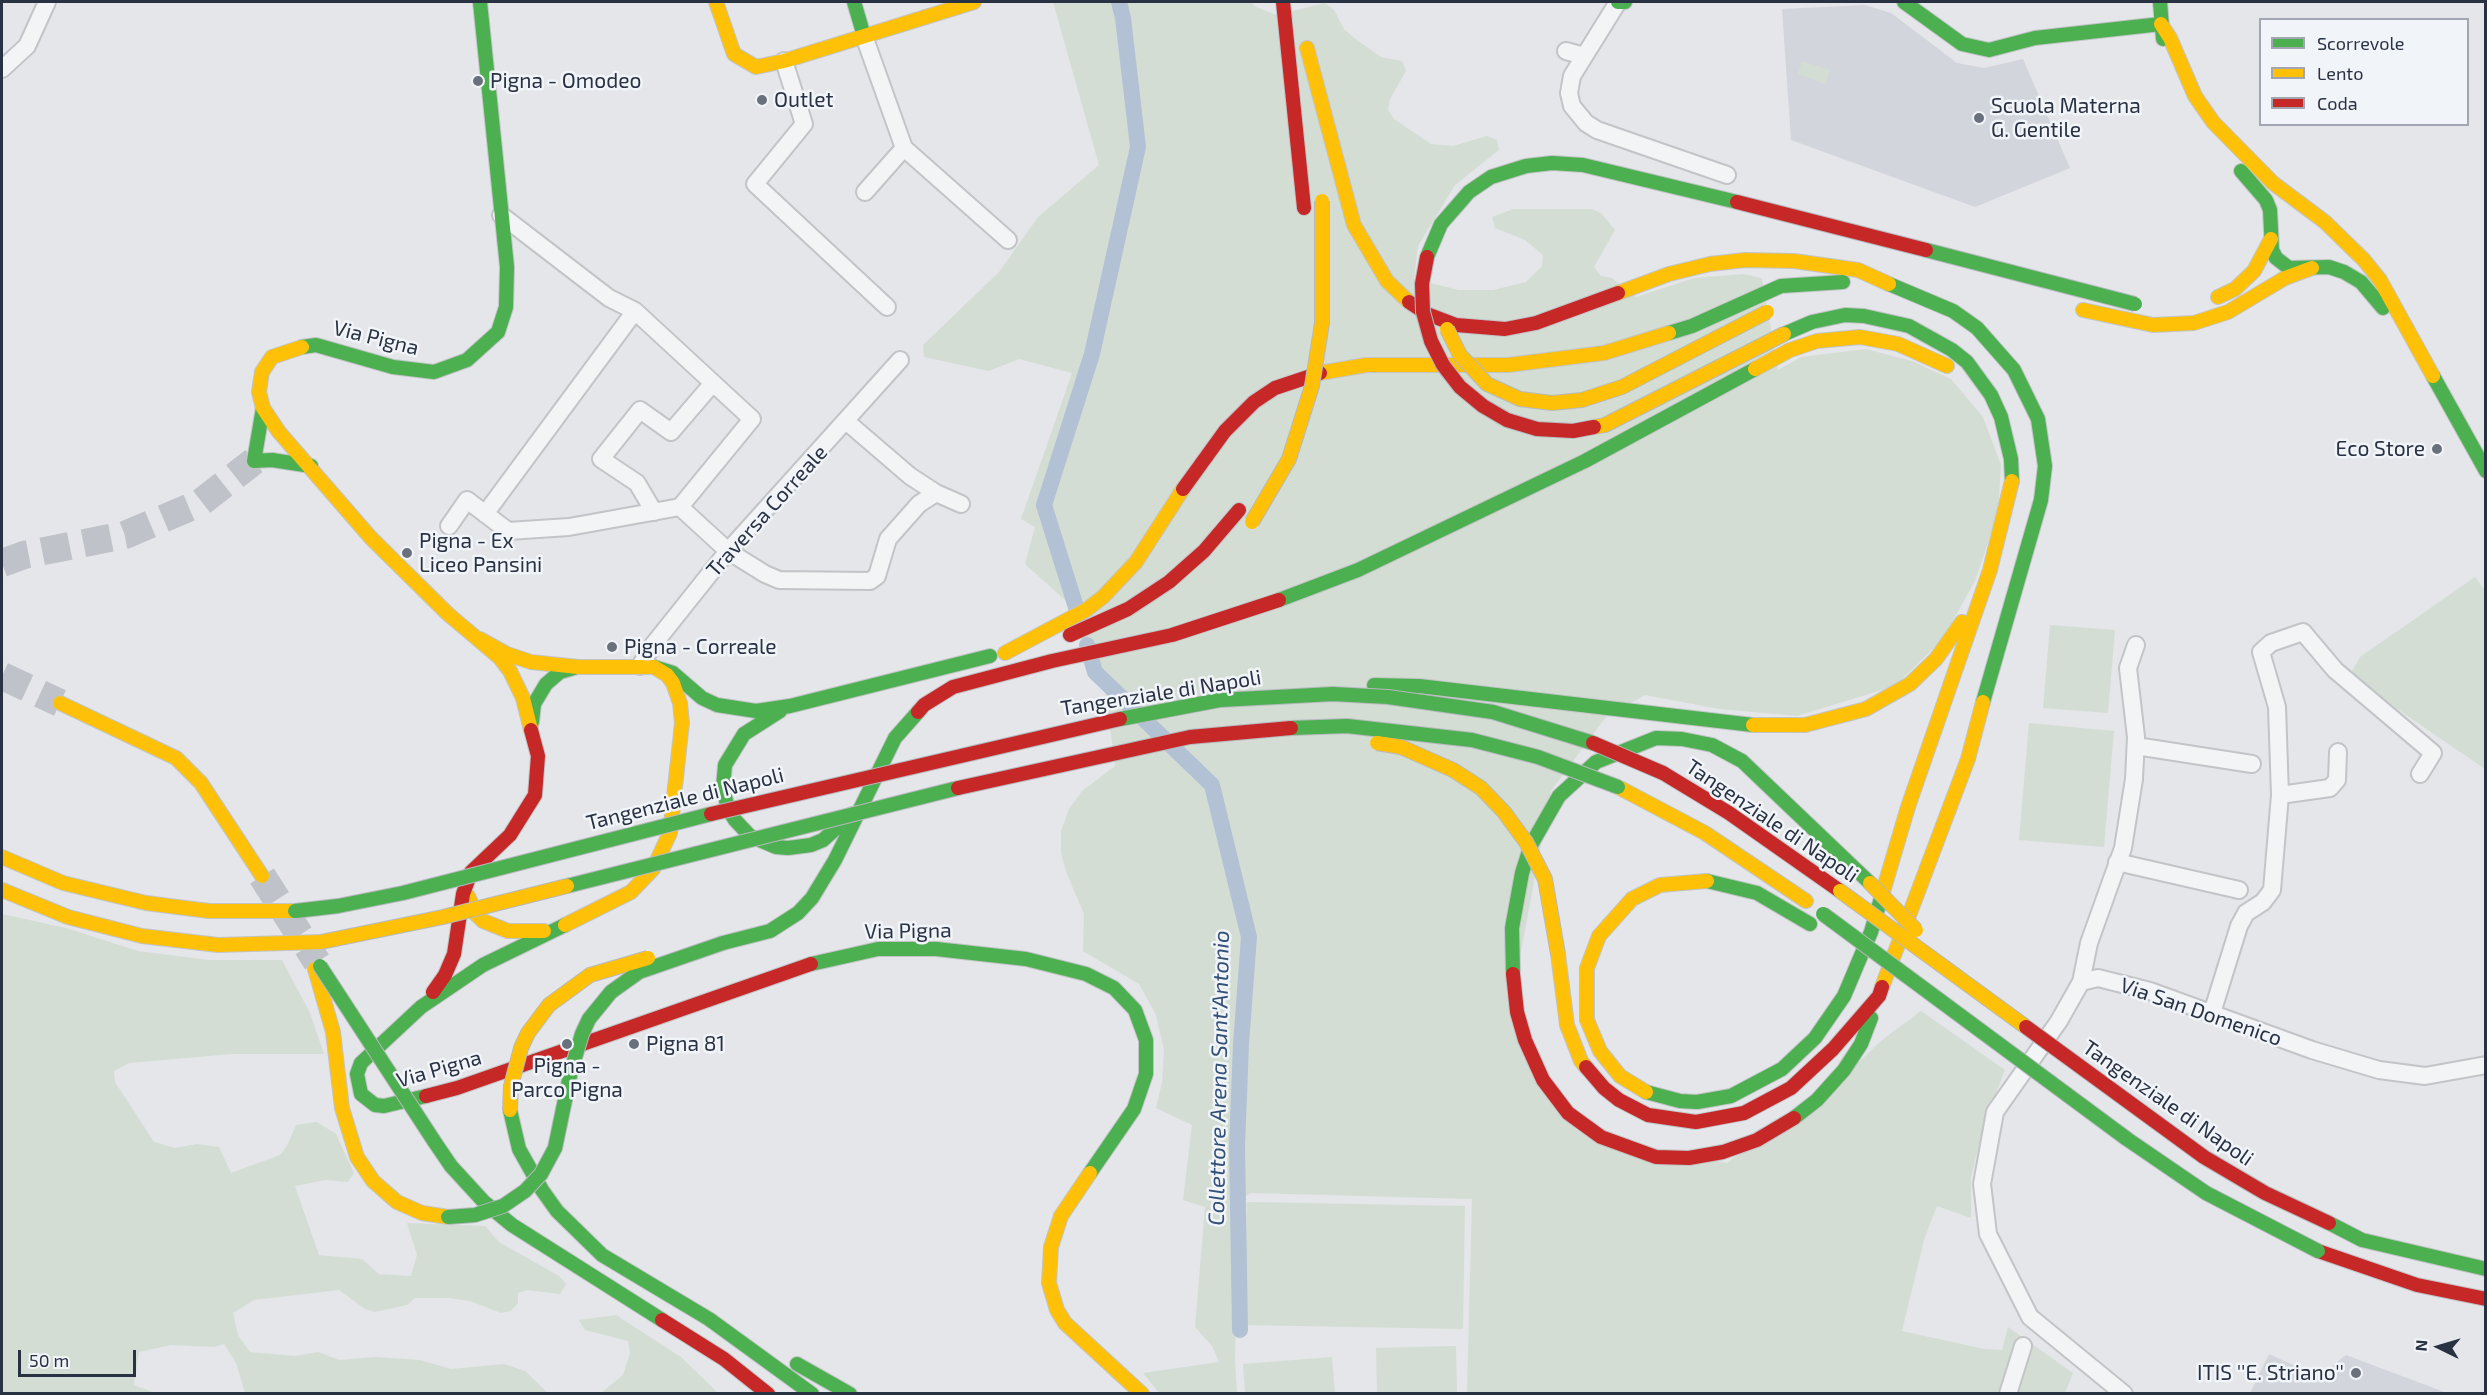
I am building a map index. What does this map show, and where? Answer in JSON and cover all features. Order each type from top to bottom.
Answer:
[{"type":"main road","name":"Via Pigna","points":[[421,1007],[450,967],[466,883],[478,864],[514,829],[535,795],[539,769],[532,731],[523,698],[510,670],[480,639],[448,614],[371,538],[311,466],[279,432],[263,408],[259,392],[262,372],[272,357],[291,349],[316,345],[393,367],[434,372],[467,360],[498,332],[506,307],[507,267],[480,2]]},
{"type":"main road","points":[[716,2],[732,48],[741,60],[756,67],[784,61],[974,2]]},
{"type":"main road","points":[[854,2],[864,36]]},
{"type":"main road","points":[[1283,2],[1304,219]]},
{"type":"main road","points":[[1618,2],[1624,2]]},
{"type":"main road","points":[[1904,2],[1962,44],[1989,50],[2035,38],[2161,24]]},
{"type":"main road","points":[[2160,2],[2161,24],[2174,79],[2187,107],[2266,200],[2270,210],[2272,250],[2282,264],[2297,269],[2312,267],[2336,270],[2361,282],[2418,352]]},
{"type":"main road","points":[[2161,24],[2170,38],[2195,96],[2213,122],[2239,151],[2352,247],[2380,280],[2486,471]]},
{"type":"main road","points":[[1316,138],[1306,43],[1325,123],[1354,225],[1373,264],[1412,305],[1427,314],[1456,325],[1505,329],[1536,323],[1651,281],[1710,264],[1745,260],[1794,261],[1858,270],[1953,311],[1977,327],[2014,369],[2038,419],[2044,452],[2045,481],[2035,525],[2002,631],[1968,759],[1879,996],[1861,1044],[1844,1070],[1817,1100],[1788,1123],[1757,1140],[1723,1152],[1689,1158],[1656,1157],[1601,1137],[1568,1113],[1554,1096],[1543,1080],[1525,1040],[1517,1012],[1511,959],[1512,928],[1522,873],[1531,845],[1559,796],[1569,784],[1596,762],[1623,749],[1656,738],[1682,738],[1712,745],[1742,761],[1870,884],[1983,998]]},
{"type":"main road","points":[[1814,927],[1765,897],[1723,883],[1705,880],[1673,882],[1638,895],[1608,922],[1592,951],[1587,968],[1585,985],[1587,1020],[1600,1051],[1620,1076],[1648,1093],[1680,1101],[1698,1102],[1731,1096],[1756,1085],[1782,1069],[1815,1038],[1844,996],[1871,932],[1908,807],[1990,570],[2009,501],[2012,480],[2007,440],[2001,417],[1990,395],[1967,362],[1938,340],[1909,326],[1878,318],[1845,315],[1812,322],[1784,334],[1605,425],[1573,431],[1537,429],[1507,420],[1483,406],[1460,387],[1443,365],[1429,335],[1423,312],[1422,284],[1427,257],[1441,224],[1469,192],[1491,177],[1526,166],[1552,163],[1583,165],[1737,202],[2103,297],[2154,307]]},
{"type":"main road","points":[[1242,536],[1274,488],[1289,459],[1312,386],[1322,323],[1324,284],[1321,191]]},
{"type":"main road","points":[[2207,302],[2235,289],[2254,271],[2262,260],[2281,221],[2305,208]]},
{"type":"main road","points":[[2072,307],[2145,324],[2178,325],[2211,319],[2312,267]]},
{"type":"main road","points":[[1005,652],[1086,610],[1109,591],[1136,562],[1199,465],[1225,431],[1254,402],[1275,388],[1317,374],[1366,365],[1508,365],[1604,353],[1692,326],[1758,295],[1791,284],[1862,283],[1916,295]]},
{"type":"main road","points":[[1800,298],[1827,293],[1851,292]]},
{"type":"main road","points":[[1872,292],[1916,295]]},
{"type":"main road","points":[[1442,307],[1453,344],[1476,375],[1508,394],[1534,402],[1552,403],[1582,400],[1622,387],[1773,309]]},
{"type":"main road","points":[[812,1394],[707,1318],[602,1255],[557,1211],[542,1190],[519,1149],[510,1110],[511,1086],[521,1048],[538,1019],[563,993],[590,975],[625,962],[723,943],[770,931],[798,913],[826,879],[895,738],[924,705],[953,687],[1052,661],[1172,635],[1323,585],[1585,461],[1790,350],[1817,341],[1860,337],[1898,344],[1933,359],[1963,377],[2001,417]]},
{"type":"main road","points":[[1289,401],[1297,365]]},
{"type":"main road","points":[[263,408],[254,461],[272,460],[311,466]]},
{"type":"main road","points":[[647,666],[673,673],[702,698],[723,707],[756,711],[790,706],[1005,652],[1086,629],[1148,597],[1204,552],[1244,501]]},
{"type":"main road","points":[[1258,696],[1344,685],[1419,686],[1787,727],[1826,721],[1874,705],[1910,684],[1936,659],[1958,629],[1990,570]]},
{"type":"main road","points":[[1052,661],[1133,628]]},
{"type":"main road","name":"Via Pigna","points":[[480,639],[507,654],[531,662],[578,667],[647,666],[673,683],[682,712],[670,832],[653,869],[631,892],[483,965],[421,1007],[360,1063],[358,1086],[362,1094],[375,1105],[392,1105],[458,1088],[824,960],[878,949],[936,949],[1026,959],[1066,967],[1102,981],[1126,999],[1142,1024],[1147,1048],[1146,1074],[1134,1109],[1062,1216],[1051,1247],[1048,1282],[1057,1310],[1065,1323],[1142,1394]]},
{"type":"main road","name":"Via Pigna","points":[[532,731],[538,693],[560,672],[578,667]]},
{"type":"main road","name":"Tangenziale di Napoli","points":[[2,857],[63,883],[146,903],[209,911],[295,911],[394,895],[766,800],[1076,727],[1181,706],[1258,696],[1333,694],[1378,696],[1493,712],[1584,739],[1663,773],[1729,813],[1840,891],[1983,998],[2204,1157],[2265,1193],[2362,1240],[2421,1256],[2486,1269]]},
{"type":"main road","points":[[60,704],[163,750],[183,763],[201,783],[262,876]]},
{"type":"main road","points":[[790,706],[759,722],[744,734],[725,765],[724,798],[728,809],[742,830],[762,842],[788,848],[811,845],[823,840],[846,822],[868,794]]},
{"type":"main road","points":[[2,890],[68,917],[142,936],[218,945],[321,942],[443,917],[1084,759],[1190,737],[1287,727],[1347,726],[1462,739],[1538,757],[1618,787],[1705,833],[1822,914],[2127,1139],[2206,1193],[2245,1215],[2318,1251],[2417,1285],[2486,1299]]},
{"type":"main road","points":[[1229,732],[1383,743],[1411,750],[1466,778],[1498,806],[1526,842],[1545,879],[1567,1025],[1581,1061],[1604,1088],[1620,1100],[1648,1115],[1665,1120],[1696,1122],[1729,1118],[1776,1098],[1819,1064],[1879,996]]},
{"type":"main road","name":"Via Pigna","points":[[466,883],[470,904],[476,914],[494,926],[527,933],[565,925]]},
{"type":"main road","points":[[723,943],[639,972],[611,992],[589,1019],[582,1034],[571,1071],[555,1148],[541,1174],[525,1191],[503,1206],[475,1215],[448,1217],[422,1212],[397,1202],[384,1192],[365,1170],[346,1125],[333,1032],[317,967],[451,1166],[498,1214],[528,1237],[679,1335],[751,1378],[768,1394]]},
{"type":"main road","points":[[1845,949],[1955,1013]]},
{"type":"main road","points":[[707,1318],[782,1354],[850,1394]]},
{"type":"main road","points":[[679,1335],[706,1364]]},
{"type":"street","points":[[2,69],[27,46],[47,2]]},
{"type":"street","points":[[1618,2],[1572,76],[1569,93],[1572,106],[1586,123],[1612,136],[1726,175]]},
{"type":"street","points":[[864,36],[903,147],[1008,240]]},
{"type":"street","points":[[1566,51],[1584,56]]},
{"type":"street","points":[[784,61],[804,124],[755,184],[887,307]]},
{"type":"street","points":[[865,192],[903,147]]},
{"type":"street","points":[[449,526],[467,500],[508,531],[569,527],[680,507],[752,419],[635,311],[609,298],[501,215]]},
{"type":"street","points":[[485,514],[635,311]]},
{"type":"street","name":"Traversa Correale","points":[[647,666],[653,645],[728,551],[848,422],[900,360]]},
{"type":"street","points":[[654,512],[637,483],[601,459],[640,410],[671,432],[713,383]]},
{"type":"street","points":[[848,422],[910,476],[936,493],[961,504]]},
{"type":"street","points":[[680,507],[728,551],[779,580],[870,581],[877,576],[888,539],[919,504],[936,493]]},
{"type":"street","points":[[2212,1013],[2246,913],[2263,902],[2272,890],[2280,795],[2277,707],[2261,652],[2271,644],[2302,632],[2335,670],[2433,753],[2420,774]]},
{"type":"street","points":[[2124,1394],[2030,1317],[1988,1234],[1982,1184],[1995,1112],[2059,1021],[2081,982],[2089,943],[2123,848],[2134,779],[2136,746],[2128,668],[2136,645]]},
{"type":"street","points":[[2136,746],[2252,764]]},
{"type":"street","points":[[2280,795],[2330,788],[2337,780],[2338,752]]},
{"type":"street","points":[[2117,862],[2240,890]]},
{"type":"street","name":"Via San Domenico","points":[[2081,982],[2098,978],[2150,991],[2312,1050],[2379,1070],[2425,1076],[2486,1065]]},
{"type":"street","points":[[2008,1394],[2023,1346]]},
{"type":"shaded area","points":[[1053,2],[1250,2],[1276,15],[1325,3],[1334,10],[1344,29],[1353,37],[1381,57],[1402,61],[1406,71],[1390,99],[1388,110],[1394,119],[1431,144],[1453,146],[1487,136],[1497,140],[1499,150],[1455,185],[1418,246],[1414,279],[1459,290],[1493,290],[1526,282],[1542,266],[1543,255],[1525,240],[1495,228],[1492,217],[1513,209],[1592,209],[1601,213],[1615,230],[1594,267],[1601,276],[1612,278],[1636,297],[1694,278],[1743,274],[1762,278],[1778,370],[1801,357],[1866,349],[1912,361],[1951,379],[1983,417],[2001,465],[1998,514],[1975,581],[1942,640],[1895,686],[1797,716],[1719,709],[1645,695],[1605,718],[1551,791],[1510,1010],[1584,1133],[1727,1163],[1921,1011],[2005,1070],[1984,1124],[1971,1177],[1971,1218],[1937,1206],[1924,1240],[1902,1331],[1984,1349],[2002,1350],[2008,1327],[2073,1373],[2065,1393],[1467,1393],[1472,1199],[1251,1193],[1238,1200],[1235,1361],[1237,1393],[1159,1393],[1143,1373],[1219,1362],[1212,1346],[1195,1327],[1205,1207],[1183,1200],[1192,1125],[1156,1108],[1162,1083],[1164,1050],[1156,1015],[1139,984],[1083,951],[1084,914],[1061,853],[1061,831],[1069,809],[1082,791],[1115,766],[1102,666],[1066,601],[1025,564],[1035,527],[1021,519],[1072,373],[1019,359],[989,371],[924,357],[923,345],[999,272],[1038,217],[1099,165]]},
{"type":"shaded area","points":[[1865,5],[1891,13],[1957,63],[1984,68],[2023,59],[2070,168],[1975,207],[1791,140],[1782,9]]},
{"type":"shaded area","points":[[1802,61],[1830,70],[1825,84],[1798,74]]},
{"type":"shaded area","points":[[2475,577],[2485,590],[2485,769],[2349,676],[2360,657]]},
{"type":"shaded area","points":[[2050,625],[2115,630],[2108,713],[2043,708]]},
{"type":"shaded area","points":[[2029,723],[2114,731],[2104,847],[2019,840]]},
{"type":"shaded area","points":[[2,914],[66,928],[138,951],[209,960],[282,960],[310,1013],[324,1054],[232,1054],[129,1063],[114,1071],[115,1082],[154,1142],[175,1148],[197,1144],[219,1147],[231,1173],[280,1155],[287,1146],[296,1125],[317,1122],[336,1134],[354,1173],[348,1182],[326,1180],[295,1186],[319,1255],[362,1259],[379,1274],[411,1276],[417,1255],[407,1223],[485,1226],[499,1242],[559,1276],[566,1284],[560,1294],[527,1290],[518,1293],[518,1303],[511,1311],[501,1313],[470,1301],[449,1298],[415,1298],[407,1305],[375,1312],[365,1309],[339,1290],[254,1300],[233,1313],[238,1335],[250,1352],[295,1356],[318,1352],[339,1360],[375,1357],[420,1360],[451,1369],[504,1364],[525,1371],[548,1393],[245,1393],[236,1363],[224,1344],[214,1347],[171,1345],[139,1352],[134,1385],[155,1393],[2,1394]]},
{"type":"shaded area","points":[[1247,1202],[1465,1206],[1463,1329],[1244,1325]]},
{"type":"shaded area","points":[[616,1315],[681,1357],[718,1393],[601,1393],[623,1375],[630,1353],[628,1341],[585,1330],[579,1320]]},
{"type":"shaded area","points":[[1456,1346],[1457,1393],[1377,1393],[1376,1348]]},
{"type":"shaded area","name":"ITIS ''E. Striano''","points":[[2269,1354],[2319,1377],[2346,1355],[2447,1393],[2250,1393]]},
{"type":"shaded area","points":[[1332,1357],[1335,1393],[1245,1393],[1243,1364]]},
{"type":"waterway","name":"Collettore Arena Sant'Antonio","points":[[1080,620],[1044,505],[1092,354],[1138,147],[1123,18],[1119,2]]},
{"type":"waterway","name":"Collettore Arena Sant'Antonio","points":[[1087,645],[1095,672],[1212,785],[1249,937],[1241,1044],[1237,1146],[1240,1330]]},
{"type":"tunnel","points":[[2,563],[24,555],[125,535],[200,503],[254,461]]},
{"type":"tunnel","points":[[2,676],[60,703]]},
{"type":"tunnel","points":[[262,876],[317,962]]},
{"type":"traffic: fast","points":[[302,347],[316,345],[393,367],[434,372],[467,360],[498,332],[506,307],[507,267],[480,2]]},
{"type":"traffic: fast","points":[[854,2],[864,36]]},
{"type":"traffic: fast","points":[[1618,2],[1625,2]]},
{"type":"traffic: fast","points":[[1904,2],[1962,44],[1989,50],[2035,38],[2161,24]]},
{"type":"traffic: fast","points":[[2160,2],[2163,39]]},
{"type":"traffic: fast","points":[[1427,257],[1441,224],[1469,192],[1491,177],[1526,166],[1552,163],[1583,165],[1737,202]]},
{"type":"traffic: fast","points":[[2241,171],[2266,200],[2270,210],[2272,250],[2276,258],[2289,268],[2329,267],[2344,272],[2361,282],[2383,308]]},
{"type":"traffic: fast","points":[[1926,250],[2135,304]]},
{"type":"traffic: fast","points":[[1669,333],[1692,326],[1781,286],[1843,282]]},
{"type":"traffic: fast","points":[[1889,284],[1953,311],[1977,328],[2014,370],[2038,419],[2045,466],[2041,500],[1983,702]]},
{"type":"traffic: fast","points":[[1784,334],[1812,322],[1845,315],[1864,316],[1909,326],[1952,350],[1967,362],[1991,395],[2001,417],[2011,459],[2012,481]]},
{"type":"traffic: fast","points":[[1279,600],[1358,570],[1585,461],[1755,369]]},
{"type":"traffic: fast","points":[[2433,376],[2486,471]]},
{"type":"traffic: fast","points":[[263,408],[254,461],[272,460],[311,466]]},
{"type":"traffic: fast","points":[[654,667],[673,673],[702,698],[717,705],[756,711],[790,706],[990,656]]},
{"type":"traffic: fast","points":[[532,722],[534,704],[546,684],[560,672],[577,667]]},
{"type":"traffic: fast","points":[[1374,685],[1419,686],[1753,725]]},
{"type":"traffic: fast","points":[[1120,719],[1220,700],[1333,694],[1388,697],[1493,712],[1593,743]]},
{"type":"traffic: fast","points":[[780,711],[744,734],[725,765],[723,788],[728,809],[735,820],[750,836],[776,847],[788,848],[811,845],[823,840],[852,814]]},
{"type":"traffic: fast","points":[[723,943],[770,931],[798,913],[812,898],[835,860],[895,738],[918,712]]},
{"type":"traffic: fast","points":[[1291,728],[1347,726],[1472,740],[1538,757],[1618,787]]},
{"type":"traffic: fast","points":[[1513,974],[1512,928],[1522,873],[1531,845],[1559,796],[1596,762],[1656,738],[1682,739],[1712,745],[1742,761],[1870,883]]},
{"type":"traffic: fast","points":[[567,886],[958,788]]},
{"type":"traffic: fast","points":[[295,911],[338,906],[403,893],[711,814]]},
{"type":"traffic: fast","points":[[1707,881],[1757,893],[1810,924]]},
{"type":"traffic: fast","points":[[1646,1092],[1680,1101],[1697,1102],[1731,1096],[1782,1069],[1815,1038],[1844,996],[1871,932],[1882,895]]},
{"type":"traffic: fast","points":[[1823,914],[2127,1139],[2206,1193],[2318,1251]]},
{"type":"traffic: fast","points":[[426,1096],[384,1106],[375,1105],[361,1094],[357,1074],[361,1063],[421,1007],[483,965],[565,925]]},
{"type":"traffic: fast","points":[[448,1217],[475,1215],[503,1206],[525,1191],[541,1174],[555,1148],[571,1071],[582,1034],[589,1019],[611,992],[639,972],[723,943]]},
{"type":"traffic: fast","points":[[811,964],[878,949],[936,949],[1026,959],[1086,974],[1114,988],[1135,1010],[1146,1040],[1146,1074],[1134,1109],[1090,1173]]},
{"type":"traffic: fast","points":[[320,966],[434,1141]]},
{"type":"traffic: fast","points":[[1794,1118],[1817,1100],[1844,1070],[1861,1044],[1871,1018]]},
{"type":"traffic: fast","points":[[510,1110],[519,1149],[542,1190],[557,1211],[602,1255],[709,1319],[812,1394]]},
{"type":"traffic: fast","points":[[434,1141],[451,1166],[484,1202],[512,1225],[662,1320]]},
{"type":"traffic: fast","points":[[2329,1223],[2362,1240],[2486,1269]]},
{"type":"traffic: fast","points":[[797,1364],[850,1394]]},
{"type":"traffic: slow","points":[[716,2],[734,54],[756,67],[784,61],[974,2]]},
{"type":"traffic: slow","points":[[2161,24],[2170,38],[2195,96],[2213,122],[2273,183],[2325,222],[2364,260],[2380,280],[2433,376]]},
{"type":"traffic: slow","points":[[1307,48],[1354,225],[1387,281],[1409,302]]},
{"type":"traffic: slow","points":[[1252,522],[1289,459],[1312,386],[1322,323],[1322,201]]},
{"type":"traffic: slow","points":[[2218,297],[2235,289],[2254,271],[2271,239]]},
{"type":"traffic: slow","points":[[1618,293],[1669,274],[1710,264],[1745,260],[1794,261],[1858,270],[1889,284]]},
{"type":"traffic: slow","points":[[2083,310],[2153,325],[2194,323],[2228,312],[2285,278],[2312,268]]},
{"type":"traffic: slow","points":[[1447,329],[1460,355],[1487,384],[1520,399],[1552,403],[1582,400],[1622,387],[1767,312]]},
{"type":"traffic: slow","points":[[1320,373],[1366,365],[1508,365],[1604,353],[1669,333]]},
{"type":"traffic: slow","points":[[1594,427],[1605,425],[1784,334]]},
{"type":"traffic: slow","points":[[1755,369],[1790,350],[1817,341],[1860,337],[1898,344],[1947,366]]},
{"type":"traffic: slow","points":[[302,347],[272,357],[262,372],[259,392],[263,408],[279,432],[371,538],[448,614],[500,658],[510,671],[523,698],[531,730]]},
{"type":"traffic: slow","points":[[1882,895],[1908,807],[1990,570],[2012,481]]},
{"type":"traffic: slow","points":[[1005,653],[1086,610],[1103,597],[1136,562],[1183,489]]},
{"type":"traffic: slow","points":[[1753,725],[1805,725],[1866,709],[1910,684],[1936,659],[1962,622]]},
{"type":"traffic: slow","points":[[480,639],[507,654],[531,662],[578,667],[654,667],[667,675],[673,683],[680,703],[682,723],[670,833],[653,869],[631,892],[565,925]]},
{"type":"traffic: slow","points":[[1882,987],[1968,759],[1983,702]]},
{"type":"traffic: slow","points":[[60,703],[176,758],[201,783],[262,876]]},
{"type":"traffic: slow","points":[[1377,743],[1401,747],[1453,770],[1481,788],[1504,812],[1526,842],[1545,879],[1558,954]]},
{"type":"traffic: slow","points":[[1618,787],[1705,833],[1806,901]]},
{"type":"traffic: slow","points":[[2,857],[63,883],[146,903],[209,911],[295,911]]},
{"type":"traffic: slow","points":[[1646,1092],[1620,1076],[1600,1051],[1587,1020],[1587,968],[1599,936],[1632,899],[1660,885],[1707,881]]},
{"type":"traffic: slow","points":[[1870,883],[1916,930]]},
{"type":"traffic: slow","points":[[321,942],[443,917],[567,886]]},
{"type":"traffic: slow","points":[[2,890],[68,917],[142,936],[218,945],[321,942]]},
{"type":"traffic: slow","points":[[1840,891],[2026,1027]]},
{"type":"traffic: slow","points":[[468,896],[476,914],[483,921],[508,931],[544,931]]},
{"type":"traffic: slow","points":[[1558,954],[1567,1025],[1581,1061],[1586,1067]]},
{"type":"traffic: slow","points":[[510,1110],[511,1086],[521,1048],[528,1033],[549,1005],[590,975],[648,958]]},
{"type":"traffic: slow","points":[[315,969],[333,1032],[342,1108],[357,1157],[373,1181],[397,1202],[422,1213],[448,1217]]},
{"type":"traffic: slow","points":[[1090,1173],[1061,1216],[1051,1247],[1049,1283],[1057,1310],[1065,1323],[1142,1394]]},
{"type":"traffic: jam","points":[[1283,2],[1304,208]]},
{"type":"traffic: jam","points":[[1737,202],[1926,250]]},
{"type":"traffic: jam","points":[[1427,257],[1422,284],[1423,312],[1431,341],[1443,365],[1460,387],[1483,406],[1507,420],[1537,429],[1573,431],[1594,427]]},
{"type":"traffic: jam","points":[[1409,302],[1427,314],[1456,325],[1505,329],[1536,323],[1618,293]]},
{"type":"traffic: jam","points":[[1183,489],[1225,431],[1254,402],[1275,388],[1320,373]]},
{"type":"traffic: jam","points":[[1070,635],[1128,609],[1169,582],[1204,551],[1239,510]]},
{"type":"traffic: jam","points":[[918,712],[924,705],[953,687],[1052,661],[1172,635],[1279,600]]},
{"type":"traffic: jam","points":[[711,814],[1120,719]]},
{"type":"traffic: jam","points":[[958,788],[1190,737],[1291,728]]},
{"type":"traffic: jam","points":[[433,992],[445,975],[454,954],[463,894],[471,872],[510,835],[535,795],[538,756],[531,730]]},
{"type":"traffic: jam","points":[[1593,743],[1663,773]]},
{"type":"traffic: jam","points":[[1663,773],[1729,813],[1840,891]]},
{"type":"traffic: jam","points":[[426,1096],[457,1088],[811,964]]},
{"type":"traffic: jam","points":[[1513,974],[1517,1012],[1525,1040],[1543,1080],[1568,1113],[1601,1137],[1656,1157],[1689,1158],[1723,1152],[1757,1140],[1794,1118]]},
{"type":"traffic: jam","points":[[1586,1067],[1604,1088],[1619,1100],[1648,1115],[1696,1122],[1744,1113],[1791,1088],[1833,1049],[1879,996],[1882,987]]},
{"type":"traffic: jam","points":[[2026,1027],[2204,1157],[2265,1193],[2329,1223]]},
{"type":"traffic: jam","points":[[2318,1251],[2417,1285],[2486,1299]]},
{"type":"traffic: jam","points":[[662,1320],[724,1359],[768,1394]]},
{"type":"place","name":"Pigna - Omodeo","points":[[478,81]]},
{"type":"place","name":"Outlet","points":[[762,100]]},
{"type":"place","name":"Scuola Materna G. Gentile","points":[[1979,118]]},
{"type":"place","name":"Eco Store","points":[[2437,449]]},
{"type":"place","name":"Pigna - Ex Liceo Pansini","points":[[407,553]]},
{"type":"place","name":"Pigna - Correale","points":[[612,647]]},
{"type":"place","name":"Pigna - Parco Pigna","points":[[567,1044]]},
{"type":"place","name":"Pigna 81","points":[[634,1044]]},
{"type":"place","name":"ITIS ''E. Striano''","points":[[2356,1373]]}]
